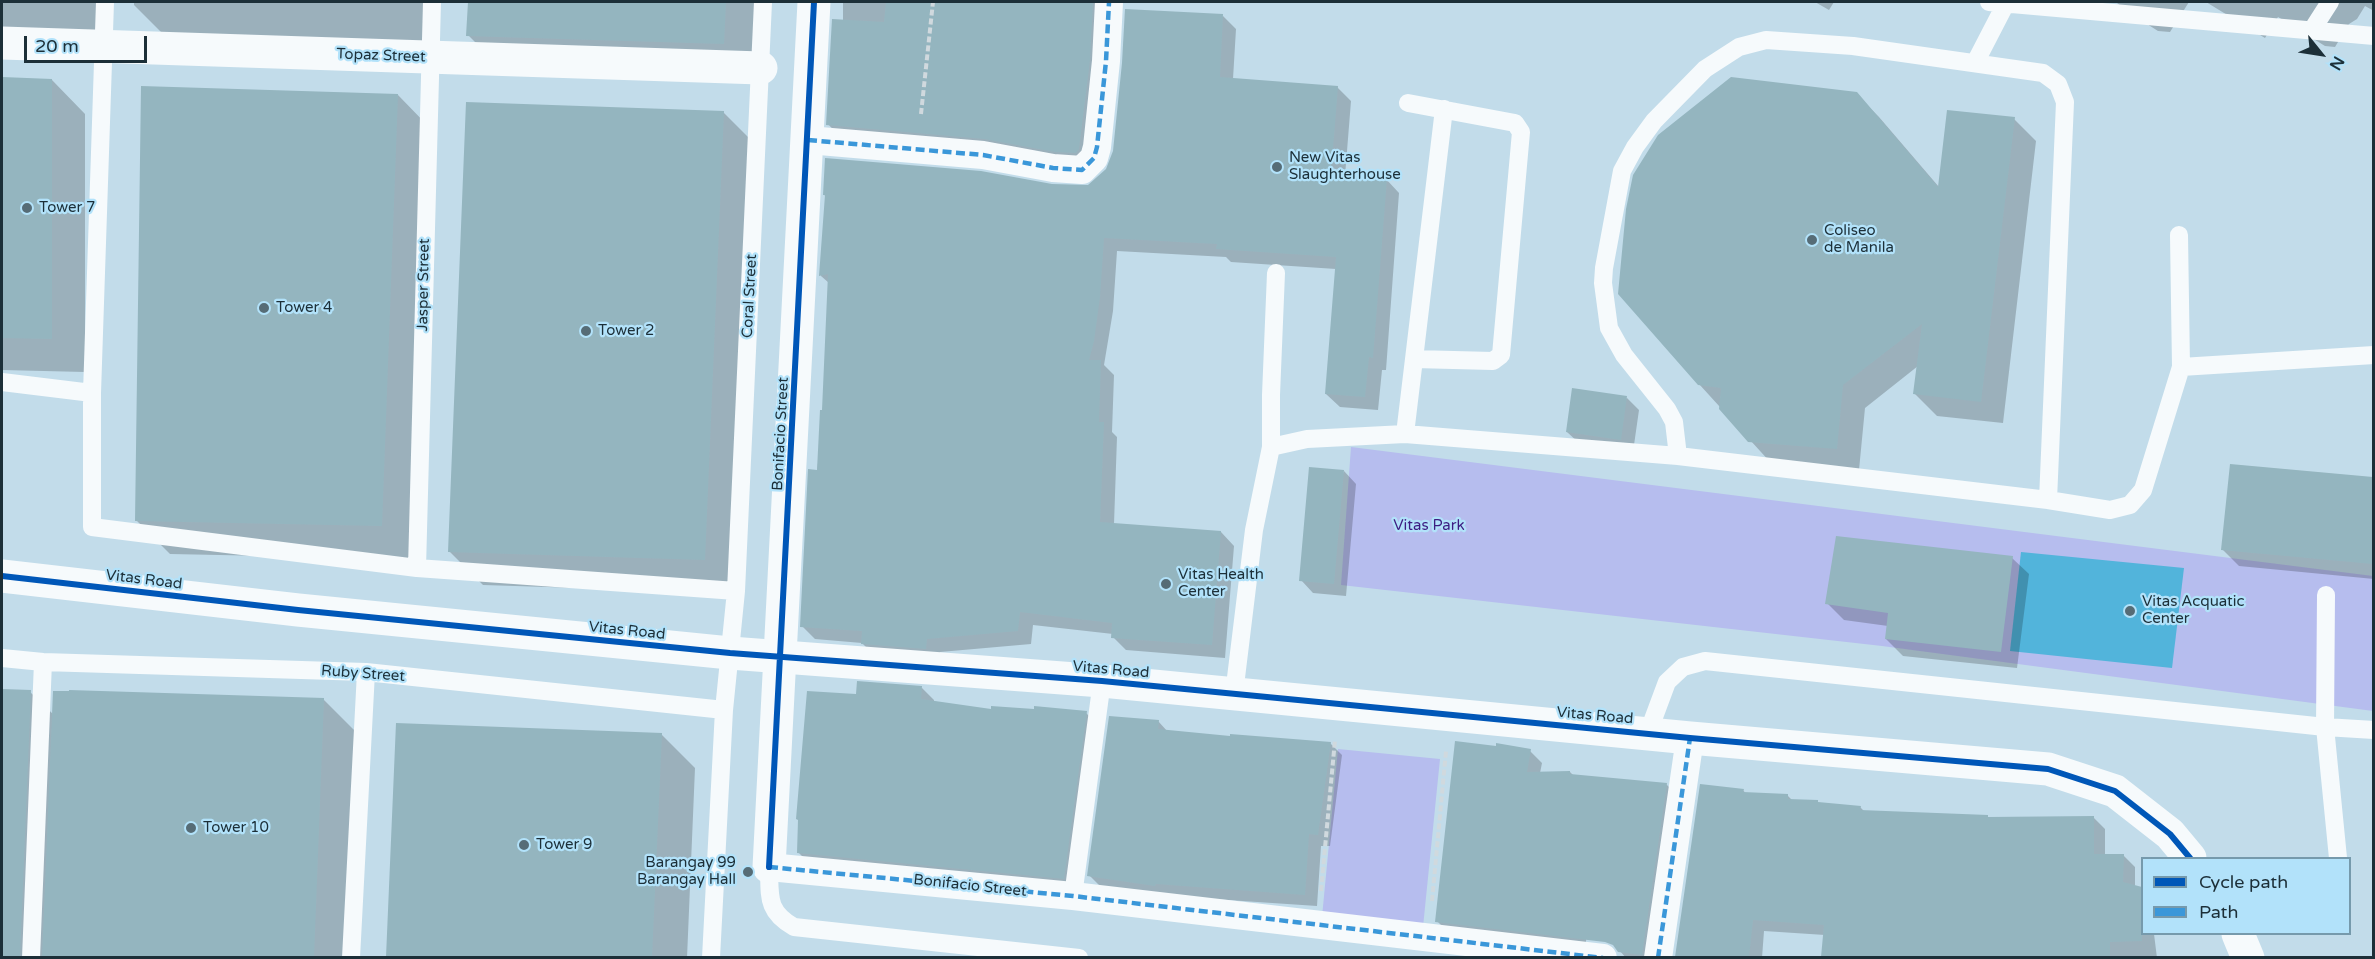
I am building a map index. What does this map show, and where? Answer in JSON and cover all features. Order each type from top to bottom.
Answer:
[{"type":"street","name":"Bonifacio Street","points":[[814,2],[769,867],[1073,896],[1603,957]]},
{"type":"street","points":[[808,140],[983,155],[1076,171],[1086,167],[1094,158],[1099,134],[1109,2]]},
{"type":"street","name":"Topaz Street","points":[[2,43],[761,68]]},
{"type":"street","name":"Vitas Road","points":[[2,576],[298,610],[730,653],[1102,681],[1690,738],[2048,769],[2115,791],[2170,834],[2189,857]]},
{"type":"street","points":[[1658,957],[1690,738]]},
{"type":"street","points":[[2239,935],[2248,957]]},
{"type":"lane","points":[[105,2],[92,393],[92,526],[417,568],[736,591]]},
{"type":"lane","name":"Jasper Street","points":[[417,568],[432,2]]},
{"type":"lane","name":"Coral Street","points":[[711,957],[724,710],[736,591],[764,2]]},
{"type":"lane","points":[[1975,63],[1997,2],[2151,9],[2373,36]]},
{"type":"lane","points":[[2312,30],[2330,2]]},
{"type":"lane","points":[[1677,456],[1674,422],[1624,355],[1609,328],[1603,283],[1604,268],[1622,171],[1635,147],[1654,121],[1705,69],[1739,47],[1766,40],[1853,46],[2043,73],[2058,84],[2065,102],[2048,500]]},
{"type":"lane","points":[[1408,103],[1515,123],[1521,132],[1501,355],[1493,361],[1414,358]]},
{"type":"lane","points":[[1405,434],[1444,109]]},
{"type":"lane","points":[[1271,447],[1307,439],[1405,434],[1677,456],[2048,500],[2110,510],[2130,505],[2143,490],[2181,367],[2179,235]]},
{"type":"lane","points":[[1234,694],[1254,530],[1271,447],[1270,395],[1276,273]]},
{"type":"lane","points":[[2181,367],[2373,355]]},
{"type":"lane","points":[[2,381],[92,393]]},
{"type":"lane","points":[[2326,595],[2325,726],[2338,857]]},
{"type":"lane","name":"Ruby Street","points":[[2,658],[43,662],[366,672],[724,710]]},
{"type":"lane","points":[[1648,733],[1667,682],[1683,667],[1705,661],[2373,730]]},
{"type":"lane","points":[[31,957],[43,662]]},
{"type":"lane","points":[[351,957],[366,672]]},
{"type":"lane","points":[[1073,896],[1102,681]]},
{"type":"lane","points":[[769,867],[770,902],[779,919],[794,927],[1079,957]]},
{"type":"path","points":[[918,149],[933,2]]},
{"type":"path","points":[[1318,924],[1338,704]]},
{"type":"path","points":[[1428,937],[1450,714]]},
{"type":"green space","name":"Vitas Park","points":[[1351,447],[2373,576],[2373,711],[1882,646],[1341,585]]},
{"type":"green space","points":[[1338,749],[1440,759],[1423,927],[1322,917]]},
{"type":"shaded area","points":[[2021,552],[2184,568],[2172,668],[2010,651]]},
{"type":"building","points":[[468,2],[726,2],[724,44],[466,36]]},
{"type":"building","points":[[886,2],[1093,2],[1090,60],[1079,149],[1076,153],[1055,152],[984,139],[826,125],[832,19],[884,22]]},
{"type":"building","points":[[1125,9],[1223,14],[1220,77],[1338,86],[1331,174],[1387,178],[1373,358],[1369,357],[1365,397],[1325,394],[1336,257],[1216,249],[1217,244],[1104,238],[1100,297],[1089,360],[1101,360],[1099,422],[1104,422],[1100,522],[1221,531],[1212,645],[1111,638],[1112,623],[1020,612],[1018,631],[927,639],[926,649],[861,644],[862,631],[800,627],[808,469],[817,470],[820,410],[822,410],[828,274],[819,276],[825,195],[823,195],[825,158],[981,171],[1052,184],[1088,185],[1106,169],[1113,151]]},
{"type":"building","name":"Tower 7","points":[[2,77],[52,79],[52,339],[2,338]]},
{"type":"building","name":"Coliseo de Manila","points":[[1731,77],[1857,92],[1938,187],[1947,110],[2015,117],[1981,402],[1913,394],[1922,324],[1843,385],[1837,449],[1748,442],[1719,409],[1721,388],[1698,385],[1618,294],[1626,209],[1633,175],[1658,135]]},
{"type":"building","name":"Tower 4","points":[[141,86],[398,94],[382,526],[135,521]]},
{"type":"building","name":"Tower 2","points":[[466,102],[724,111],[705,560],[448,552]]},
{"type":"building","points":[[1572,388],[1627,396],[1621,440],[1566,432]]},
{"type":"building","points":[[2230,464],[2373,477],[2373,564],[2221,550]]},
{"type":"building","points":[[1309,467],[1344,470],[1334,584],[1299,581]]},
{"type":"building","points":[[1836,536],[2013,556],[2001,652],[1885,639],[1888,613],[1825,604]]},
{"type":"building","points":[[857,681],[922,686],[921,699],[991,709],[991,706],[1034,709],[1034,706],[1087,711],[1064,879],[797,853],[798,820],[796,819],[807,691],[856,694]]},
{"type":"building","points":[[2,689],[31,690],[20,957],[2,957]]},
{"type":"building","name":"Tower 10","points":[[53,691],[324,698],[314,957],[42,957]]},
{"type":"building","points":[[1109,716],[1159,720],[1158,729],[1331,742],[1318,835],[1309,834],[1305,895],[1156,884],[1155,886],[1087,876]]},
{"type":"building","name":"Tower 9","points":[[396,723],[662,733],[652,957],[386,957]]},
{"type":"building","points":[[1455,741],[1496,746],[1496,743],[1531,749],[1527,772],[1570,771],[1570,774],[1667,783],[1642,955],[1618,952],[1613,945],[1605,942],[1435,922]]},
{"type":"building","points":[[1700,784],[1744,789],[1743,792],[1788,794],[1788,799],[1818,800],[1818,802],[1861,806],[1860,810],[1988,815],[1988,817],[2094,816],[2094,854],[2124,854],[2123,882],[2141,887],[2142,941],[2110,942],[2110,957],[1821,957],[1824,925],[1753,920],[1749,957],[1675,957]]},
{"type":"marked path","points":[[808,140],[983,155],[1053,168],[1082,170],[1094,158],[1097,147],[1106,61],[1109,2]]},
{"type":"marked path","points":[[1658,958],[1690,738]]},
{"type":"marked path","points":[[769,867],[1073,896],[1603,958]]},
{"type":"cycle path","points":[[769,867],[814,2]]},
{"type":"cycle path","points":[[2,576],[298,610],[730,653],[1102,681],[1690,738],[2048,769],[2115,791],[2170,834],[2189,857]]},
{"type":"place","name":"New Vitas Slaughterhouse","points":[[1277,167]]},
{"type":"place","name":"Tower 7","points":[[27,208]]},
{"type":"place","name":"Coliseo de Manila","points":[[1812,240]]},
{"type":"place","name":"Tower 4","points":[[264,308]]},
{"type":"place","name":"Tower 2","points":[[586,331]]},
{"type":"place","name":"Vitas Health Center","points":[[1166,584]]},
{"type":"place","name":"Vitas Acquatic Center","points":[[2130,611]]},
{"type":"place","name":"Tower 10","points":[[191,828]]},
{"type":"place","name":"Tower 9","points":[[524,845]]},
{"type":"place","name":"Barangay 99 Barangay Hall","points":[[748,872]]}]
